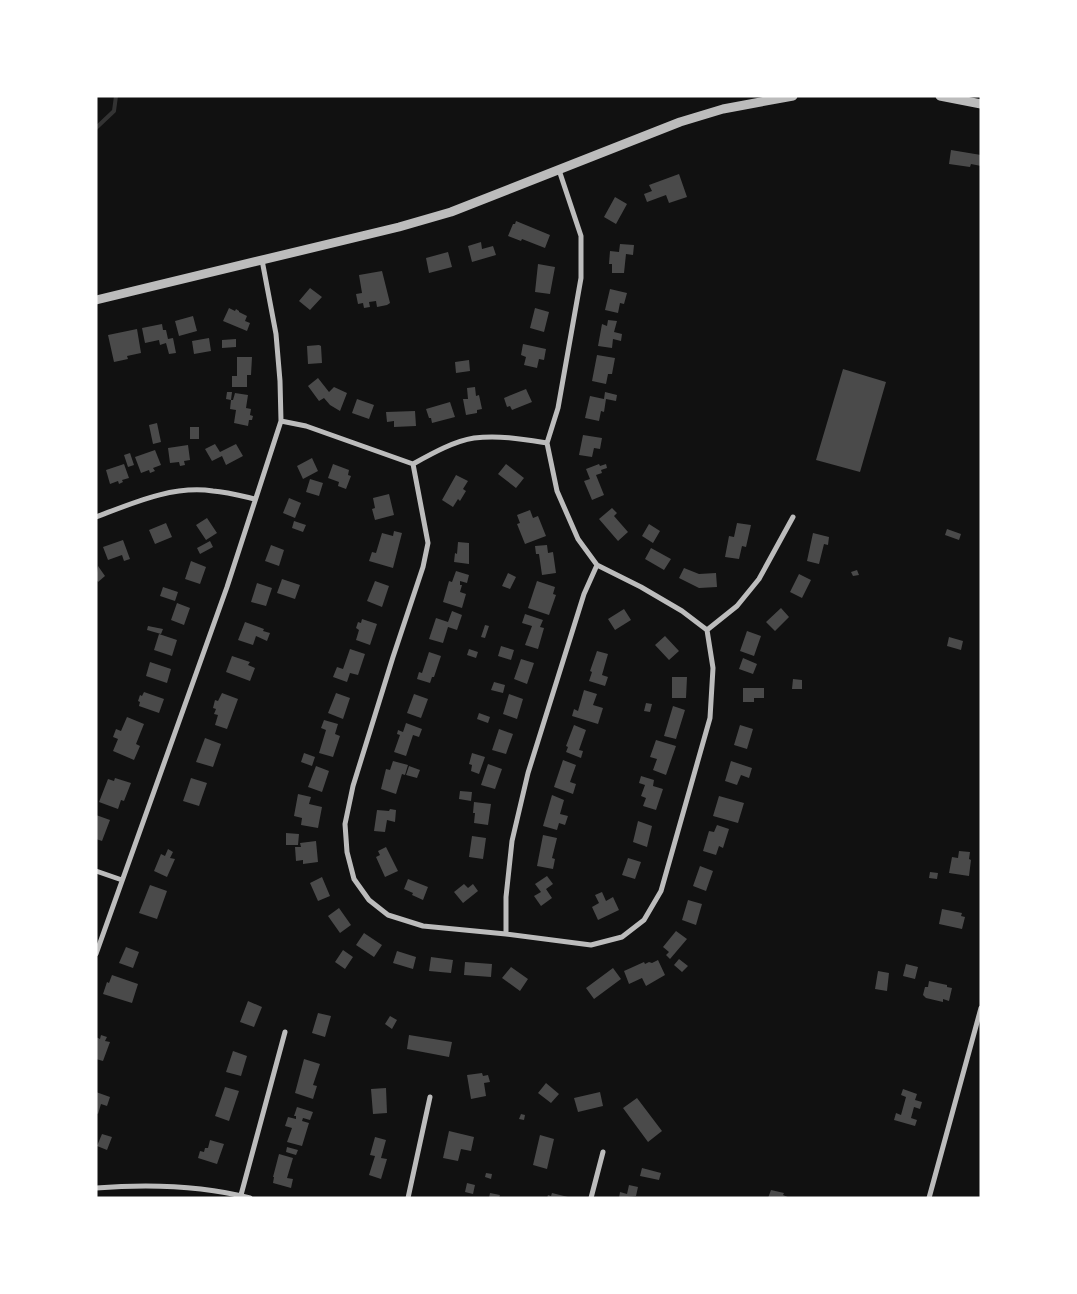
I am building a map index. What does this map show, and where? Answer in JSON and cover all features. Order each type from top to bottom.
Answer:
[{"type":"street","points":[[96,300],[398,228],[451,212],[680,122],[724,109],[793,96]]},
{"type":"street","points":[[940,96],[981,104]]},
{"type":"street","points":[[413,464],[428,543],[423,567],[393,657],[354,786],[345,824],[346,852],[354,879],[369,900],[388,915],[424,926],[591,945],[622,937],[644,920],[661,891],[710,718],[712,668],[707,630],[682,610],[597,565],[578,539],[557,491],[547,444],[558,408],[581,278],[581,236],[559,170]]},
{"type":"street","points":[[96,954],[227,587],[281,421],[276,334],[262,260]]},
{"type":"street","points":[[281,421],[306,426],[413,464],[438,450],[472,438],[510,437],[547,444]]},
{"type":"street","points":[[96,517],[142,499],[180,491],[212,490],[256,499]]},
{"type":"street","points":[[707,630],[737,606],[760,578],[793,517]]},
{"type":"street","points":[[506,934],[506,897],[512,841],[528,773],[584,594],[597,565]]},
{"type":"street","points":[[96,871],[122,880]]},
{"type":"street","points":[[929,1198],[981,1008]]},
{"type":"street","points":[[241,1195],[285,1032]]},
{"type":"street","points":[[408,1198],[430,1097]]},
{"type":"street","points":[[591,1198],[603,1152]]},
{"type":"street","points":[[96,1188],[145,1186],[191,1188],[250,1198]]},
{"type":"building","points":[[951,150],[981,155],[981,166],[971,164],[970,167],[949,164]]},
{"type":"building","points":[[679,174],[687,197],[669,203],[666,195],[647,202],[644,194],[652,191],[649,185]]},
{"type":"building","points":[[615,197],[627,204],[616,224],[604,217]]},
{"type":"building","points":[[516,221],[550,235],[545,248],[508,236]]},
{"type":"building","points":[[481,242],[482,249],[493,246],[496,255],[472,262],[468,246]]},
{"type":"building","points":[[620,244],[634,245],[633,255],[626,254],[624,273],[612,273],[612,264],[609,264],[610,251],[619,252]]},
{"type":"building","points":[[448,252],[452,267],[429,273],[426,258]]},
{"type":"building","points":[[538,264],[555,267],[550,294],[535,292]]},
{"type":"building","points":[[382,271],[390,303],[377,307],[376,301],[369,302],[370,307],[364,308],[363,303],[358,304],[356,294],[362,293],[359,275]]},
{"type":"building","points":[[310,288],[322,297],[310,310],[299,301]]},
{"type":"building","points":[[610,289],[627,293],[624,304],[620,303],[618,313],[605,310]]},
{"type":"building","points":[[229,308],[235,311],[236,309],[247,316],[245,321],[250,323],[247,331],[223,321]]},
{"type":"building","points":[[535,308],[549,312],[544,332],[530,328]]},
{"type":"building","points":[[193,316],[197,331],[179,336],[175,321]]},
{"type":"building","points":[[608,320],[617,321],[614,332],[622,334],[621,341],[613,339],[612,348],[598,346],[602,324],[607,326]]},
{"type":"building","points":[[162,324],[168,339],[173,338],[176,353],[169,354],[166,343],[160,345],[159,340],[145,343],[142,328]]},
{"type":"building","points":[[137,329],[141,353],[127,356],[128,359],[114,362],[108,335]]},
{"type":"building","points":[[209,338],[211,351],[194,354],[192,341]]},
{"type":"building","points":[[236,339],[236,347],[222,348],[222,340]]},
{"type":"building","points":[[523,344],[546,349],[544,360],[539,359],[537,368],[524,365],[526,357],[521,355]]},
{"type":"building","points":[[307,346],[321,346],[322,363],[308,364]]},
{"type":"building","points":[[597,355],[615,358],[612,374],[608,374],[606,384],[592,381]]},
{"type":"building","points":[[237,357],[252,357],[251,375],[247,375],[247,387],[232,387],[232,376],[237,376]]},
{"type":"building","points":[[469,360],[470,371],[456,373],[455,362]]},
{"type":"building","points":[[843,369],[886,382],[860,472],[816,460]]},
{"type":"building","points":[[318,378],[329,392],[334,387],[347,393],[340,411],[330,405],[324,398],[319,401],[308,386]]},
{"type":"building","points":[[475,387],[476,396],[479,395],[482,409],[477,410],[477,413],[466,415],[463,399],[468,399],[467,388]]},
{"type":"building","points":[[526,389],[532,402],[512,410],[510,406],[507,407],[504,398]]},
{"type":"building","points":[[227,392],[232,392],[231,400],[226,399]]},
{"type":"building","points":[[605,392],[617,395],[616,401],[606,399],[604,412],[601,411],[599,421],[585,418],[590,396],[604,399]]},
{"type":"building","points":[[235,393],[248,395],[246,408],[251,409],[250,415],[253,416],[252,420],[249,420],[248,426],[234,423],[236,410],[230,409],[231,400],[233,400]]},
{"type":"building","points":[[357,399],[374,405],[369,419],[352,413]]},
{"type":"building","points":[[450,402],[455,417],[432,423],[426,409]]},
{"type":"building","points":[[415,411],[416,426],[394,427],[394,421],[387,422],[386,412]]},
{"type":"building","points":[[157,423],[161,442],[153,444],[149,425]]},
{"type":"building","points":[[190,427],[199,427],[199,439],[190,439]]},
{"type":"building","points":[[583,435],[602,438],[600,449],[594,448],[592,457],[579,455]]},
{"type":"building","points":[[215,444],[220,452],[236,444],[243,456],[226,465],[222,456],[212,461],[205,449]]},
{"type":"building","points":[[188,445],[190,460],[184,461],[185,465],[180,466],[179,462],[170,463],[168,448]]},
{"type":"building","points":[[155,450],[161,465],[153,468],[155,471],[150,473],[149,470],[141,473],[135,457]]},
{"type":"building","points":[[130,453],[134,465],[128,467],[124,455]]},
{"type":"building","points":[[312,458],[318,471],[303,479],[297,466]]},
{"type":"building","points":[[124,464],[129,478],[122,480],[123,482],[119,484],[118,481],[110,484],[106,470]]},
{"type":"building","points":[[333,464],[349,470],[348,475],[351,476],[346,489],[338,486],[339,482],[328,478]]},
{"type":"building","points":[[506,464],[524,478],[516,488],[498,474]]},
{"type":"building","points":[[599,464],[600,466],[606,464],[607,468],[601,470],[602,473],[596,475],[604,495],[592,500],[584,481],[590,479],[586,469]]},
{"type":"building","points":[[456,475],[468,481],[463,489],[466,491],[460,501],[458,499],[453,507],[442,500]]},
{"type":"building","points":[[310,479],[323,483],[319,496],[306,492]]},
{"type":"building","points":[[389,494],[394,515],[375,520],[372,509],[375,508],[373,498]]},
{"type":"building","points":[[289,498],[301,503],[295,518],[283,513]]},
{"type":"building","points":[[612,508],[617,513],[614,516],[628,532],[618,541],[599,519]]},
{"type":"building","points":[[530,510],[533,518],[538,516],[546,536],[525,544],[517,524],[520,523],[517,515]]},
{"type":"building","points":[[207,518],[217,533],[206,540],[196,525]]},
{"type":"building","points":[[294,521],[306,525],[303,532],[292,528]]},
{"type":"building","points":[[166,523],[172,537],[155,544],[149,530]]},
{"type":"building","points":[[737,523],[751,525],[746,547],[742,546],[739,559],[725,557],[729,536],[734,537]]},
{"type":"building","points":[[649,524],[660,531],[653,543],[642,536]]},
{"type":"building","points":[[947,529],[961,534],[959,540],[945,535]]},
{"type":"building","points":[[394,531],[402,533],[393,568],[369,561],[372,552],[376,553],[382,533],[393,536]]},
{"type":"building","points":[[813,533],[829,537],[828,545],[824,544],[819,564],[807,561]]},
{"type":"building","points":[[123,540],[130,559],[124,561],[122,555],[108,560],[103,547]]},
{"type":"building","points":[[210,541],[213,547],[200,554],[197,548]]},
{"type":"building","points":[[458,542],[469,543],[469,564],[454,562]]},
{"type":"building","points":[[271,545],[284,550],[279,566],[265,561]]},
{"type":"building","points":[[547,545],[548,553],[553,552],[556,573],[542,575],[539,554],[536,554],[535,546]]},
{"type":"building","points":[[651,548],[671,559],[664,570],[645,559]]},
{"type":"building","points":[[191,561],[206,567],[200,584],[185,579]]},
{"type":"building","points":[[98,566],[105,576],[98,582],[96,579]]},
{"type":"building","points":[[684,568],[699,574],[716,573],[717,587],[699,588],[679,578]]},
{"type":"building","points":[[857,570],[859,575],[853,576],[851,572]]},
{"type":"building","points":[[456,571],[469,575],[467,583],[460,581],[460,585],[462,585],[460,592],[466,594],[462,608],[443,602],[449,581],[452,582]]},
{"type":"building","points":[[508,573],[516,577],[510,589],[502,586]]},
{"type":"building","points":[[799,574],[811,580],[802,598],[790,592]]},
{"type":"building","points":[[282,579],[300,585],[295,599],[277,593]]},
{"type":"building","points":[[375,581],[389,586],[382,607],[367,601]]},
{"type":"building","points":[[537,581],[555,587],[553,594],[556,595],[549,615],[528,608]]},
{"type":"building","points":[[257,583],[272,588],[266,606],[251,602]]},
{"type":"building","points":[[163,587],[178,592],[175,601],[160,596]]},
{"type":"building","points":[[177,603],[190,608],[184,625],[171,620]]},
{"type":"building","points":[[781,608],[789,617],[775,631],[766,622]]},
{"type":"building","points":[[624,609],[631,620],[615,630],[608,619]]},
{"type":"building","points":[[452,611],[462,615],[457,630],[448,627],[443,643],[429,639],[436,618],[448,622]]},
{"type":"building","points":[[525,614],[543,620],[540,627],[544,628],[538,649],[525,645],[532,626],[522,623]]},
{"type":"building","points":[[362,619],[377,624],[370,645],[356,640],[359,630],[356,628],[358,622],[361,623]]},
{"type":"building","points":[[245,622],[270,633],[267,641],[256,636],[253,645],[238,640]]},
{"type":"building","points":[[485,625],[489,626],[485,638],[481,637]]},
{"type":"building","points":[[148,626],[163,629],[161,634],[147,630]]},
{"type":"building","points":[[747,631],[761,636],[754,656],[740,651]]},
{"type":"building","points":[[159,634],[177,640],[172,656],[154,650]]},
{"type":"building","points":[[665,636],[679,651],[669,660],[655,645]]},
{"type":"building","points":[[949,637],[963,641],[961,650],[947,646]]},
{"type":"building","points":[[501,646],[514,650],[511,660],[498,656]]},
{"type":"building","points":[[350,649],[365,654],[358,675],[350,673],[347,682],[333,677],[337,667],[343,669]]},
{"type":"building","points":[[469,649],[478,652],[476,658],[467,655]]},
{"type":"building","points":[[597,651],[608,654],[602,675],[608,677],[605,686],[589,681],[592,672],[590,671]]},
{"type":"building","points":[[429,652],[441,656],[430,683],[417,679],[419,672],[422,673]]},
{"type":"building","points":[[232,656],[250,662],[248,665],[255,668],[250,681],[226,672]]},
{"type":"building","points":[[743,658],[757,664],[753,674],[739,669]]},
{"type":"building","points":[[521,659],[534,663],[527,684],[514,679]]},
{"type":"building","points":[[150,662],[171,669],[167,683],[146,676]]},
{"type":"building","points":[[672,677],[687,677],[686,698],[672,698]]},
{"type":"building","points":[[793,679],[802,680],[802,689],[792,689]]},
{"type":"building","points":[[494,682],[505,685],[503,693],[491,690]]},
{"type":"building","points":[[743,688],[764,688],[764,698],[754,698],[754,702],[743,702]]},
{"type":"building","points":[[584,690],[597,694],[593,705],[603,708],[598,724],[572,716],[574,709],[578,711]]},
{"type":"building","points":[[144,692],[164,699],[159,713],[139,706],[140,695],[142,696]]},
{"type":"building","points":[[222,693],[238,699],[227,729],[215,725],[218,715],[214,714],[216,709],[213,708],[215,700],[218,701]]},
{"type":"building","points":[[336,693],[350,698],[343,719],[328,713]]},
{"type":"building","points":[[414,694],[428,699],[421,718],[407,713]]},
{"type":"building","points":[[509,694],[523,699],[517,719],[503,714]]},
{"type":"building","points":[[646,703],[652,704],[650,712],[644,711]]},
{"type":"building","points":[[673,706],[685,710],[676,739],[664,736]]},
{"type":"building","points":[[479,713],[490,717],[488,723],[477,719]]},
{"type":"building","points":[[127,717],[144,724],[136,744],[140,746],[134,760],[113,751],[118,739],[113,737],[116,729],[121,731]]},
{"type":"building","points":[[324,720],[338,724],[335,734],[340,736],[333,757],[319,753],[326,730],[321,728]]},
{"type":"building","points":[[406,723],[422,729],[419,737],[413,735],[406,756],[394,752],[400,735],[397,734],[398,730],[403,732]]},
{"type":"building","points":[[574,725],[586,730],[579,750],[583,751],[581,758],[566,752],[568,747],[566,746]]},
{"type":"building","points":[[740,725],[753,729],[747,749],[734,745]]},
{"type":"building","points":[[499,729],[513,734],[506,754],[492,750]]},
{"type":"building","points":[[205,738],[221,744],[213,767],[196,762]]},
{"type":"building","points":[[656,740],[676,746],[666,775],[653,770],[657,759],[650,757]]},
{"type":"building","points":[[304,753],[315,757],[312,766],[301,762]]},
{"type":"building","points":[[472,753],[485,757],[479,774],[471,771],[472,765],[469,764]]},
{"type":"building","points":[[563,760],[576,765],[570,782],[576,784],[573,794],[554,787]]},
{"type":"building","points":[[393,761],[408,765],[405,775],[402,774],[396,794],[381,789],[386,769],[390,770]]},
{"type":"building","points":[[731,761],[752,768],[749,778],[741,775],[737,785],[725,781]]},
{"type":"building","points":[[488,764],[502,769],[495,789],[481,785]]},
{"type":"building","points":[[316,766],[329,771],[322,792],[308,787]]},
{"type":"building","points":[[409,766],[420,770],[417,778],[406,775]]},
{"type":"building","points":[[641,776],[654,780],[653,786],[663,789],[656,810],[643,806],[646,798],[641,796],[645,785],[639,783]]},
{"type":"building","points":[[115,778],[131,783],[124,801],[121,800],[118,809],[99,802],[108,779],[114,781]]},
{"type":"building","points":[[191,778],[207,783],[199,806],[183,801]]},
{"type":"building","points":[[460,791],[472,792],[471,801],[459,799]]},
{"type":"building","points":[[298,794],[311,797],[309,804],[322,807],[318,828],[301,825],[302,818],[294,816]]},
{"type":"building","points":[[552,795],[564,800],[560,814],[568,816],[565,825],[559,823],[557,830],[543,826]]},
{"type":"building","points":[[719,796],[744,803],[738,823],[713,816]]},
{"type":"building","points":[[474,802],[491,804],[488,825],[474,823]]},
{"type":"building","points":[[390,809],[396,810],[395,822],[387,820],[385,832],[374,831],[377,810],[389,811]]},
{"type":"building","points":[[96,815],[110,820],[102,841],[96,839]]},
{"type":"building","points":[[638,821],[652,826],[647,847],[633,842]]},
{"type":"building","points":[[717,825],[729,829],[723,848],[719,846],[716,855],[703,851],[709,831],[714,832]]},
{"type":"building","points":[[286,833],[299,834],[298,845],[286,845]]},
{"type":"building","points":[[543,835],[557,838],[552,858],[555,859],[553,869],[537,866]]},
{"type":"building","points":[[472,836],[486,838],[483,859],[469,857]]},
{"type":"building","points":[[316,841],[318,862],[303,864],[303,860],[296,861],[295,847],[301,847],[300,843]]},
{"type":"building","points":[[386,847],[398,871],[385,877],[376,857],[380,855],[378,851]]},
{"type":"building","points":[[168,849],[173,852],[170,858],[175,859],[167,877],[154,871],[161,854],[165,856]]},
{"type":"building","points":[[959,851],[970,852],[969,876],[949,873],[952,857],[958,858]]},
{"type":"building","points":[[628,858],[641,862],[635,879],[622,875]]},
{"type":"building","points":[[700,866],[713,871],[706,891],[693,886]]},
{"type":"building","points":[[930,872],[938,873],[937,879],[929,878]]},
{"type":"building","points":[[547,876],[553,884],[546,889],[552,898],[541,906],[534,896],[541,892],[535,884]]},
{"type":"building","points":[[322,877],[330,896],[318,901],[310,883]]},
{"type":"building","points":[[408,879],[428,887],[423,900],[404,889]]},
{"type":"building","points":[[464,884],[468,888],[473,884],[478,891],[463,903],[454,892]]},
{"type":"building","points":[[150,885],[167,891],[157,919],[139,913]]},
{"type":"building","points":[[602,892],[606,901],[613,897],[619,910],[598,920],[592,907],[599,903],[595,895]]},
{"type":"building","points":[[688,900],[702,904],[696,925],[682,920]]},
{"type":"building","points":[[339,908],[351,925],[340,933],[328,916]]},
{"type":"building","points":[[942,909],[962,913],[961,916],[965,917],[962,929],[939,924]]},
{"type":"building","points":[[676,931],[687,939],[670,959],[666,955],[669,952],[663,947]]},
{"type":"building","points":[[364,933],[382,945],[374,957],[356,945]]},
{"type":"building","points":[[126,947],[139,952],[133,968],[119,963]]},
{"type":"building","points":[[343,950],[353,957],[345,969],[335,962]]},
{"type":"building","points":[[397,951],[416,957],[413,969],[393,963]]},
{"type":"building","points":[[431,957],[453,960],[451,973],[429,971]]},
{"type":"building","points":[[679,959],[688,966],[682,972],[674,965]]},
{"type":"building","points":[[658,960],[665,975],[646,986],[642,978],[629,984],[624,971],[644,962],[645,964],[652,963]]},
{"type":"building","points":[[465,962],[492,964],[491,977],[464,975]]},
{"type":"building","points":[[906,964],[918,967],[915,979],[903,976]]},
{"type":"building","points":[[511,967],[528,979],[520,991],[502,978]]},
{"type":"building","points":[[613,968],[621,979],[594,999],[586,988]]},
{"type":"building","points":[[878,971],[889,973],[887,991],[875,989]]},
{"type":"building","points":[[112,975],[138,984],[132,1003],[103,994],[107,982],[109,983]]},
{"type":"building","points":[[929,981],[952,988],[949,1001],[943,999],[943,1002],[926,998],[923,995]]},
{"type":"building","points":[[248,1001],[262,1007],[254,1027],[240,1022]]},
{"type":"building","points":[[318,1013],[331,1016],[325,1037],[312,1033]]},
{"type":"building","points":[[390,1016],[397,1020],[392,1029],[385,1024]]},
{"type":"building","points":[[101,1035],[107,1037],[105,1041],[110,1042],[103,1061],[96,1059],[96,1037],[100,1039]]},
{"type":"building","points":[[409,1035],[452,1042],[449,1057],[407,1049]]},
{"type":"building","points":[[233,1051],[247,1056],[241,1076],[226,1072]]},
{"type":"building","points":[[304,1059],[320,1064],[313,1085],[317,1086],[313,1099],[295,1093]]},
{"type":"building","points":[[482,1073],[483,1076],[488,1075],[490,1082],[484,1083],[486,1096],[471,1099],[467,1075]]},
{"type":"building","points":[[546,1083],[559,1094],[551,1103],[538,1093]]},
{"type":"building","points":[[225,1087],[239,1091],[229,1121],[215,1116]]},
{"type":"building","points":[[386,1088],[387,1113],[373,1114],[371,1089]]},
{"type":"building","points":[[903,1089],[917,1094],[915,1100],[922,1102],[920,1109],[914,1107],[911,1118],[917,1120],[915,1126],[894,1120],[896,1113],[901,1115],[906,1097],[901,1095]]},
{"type":"building","points":[[96,1092],[110,1097],[107,1106],[101,1104],[98,1114],[96,1113]]},
{"type":"building","points":[[600,1092],[603,1106],[578,1112],[574,1098]]},
{"type":"building","points":[[637,1098],[662,1131],[648,1142],[623,1108]]},
{"type":"building","points":[[297,1107],[313,1112],[310,1120],[303,1118],[302,1121],[309,1123],[302,1146],[287,1142],[292,1128],[285,1126],[288,1117],[296,1119],[296,1116],[294,1116]]},
{"type":"building","points":[[521,1114],[525,1115],[524,1120],[519,1119]]},
{"type":"building","points":[[449,1131],[474,1137],[471,1151],[461,1149],[458,1161],[443,1158]]},
{"type":"building","points":[[102,1134],[112,1137],[107,1150],[97,1146]]},
{"type":"building","points":[[540,1135],[554,1139],[547,1169],[533,1165]]},
{"type":"building","points":[[375,1137],[386,1140],[381,1158],[387,1159],[381,1179],[369,1175],[375,1156],[370,1155]]},
{"type":"building","points":[[210,1140],[224,1144],[217,1164],[198,1158],[200,1151],[204,1152],[205,1148],[208,1148]]},
{"type":"building","points":[[287,1147],[298,1150],[296,1155],[286,1152]]},
{"type":"building","points":[[279,1154],[293,1158],[287,1178],[293,1179],[291,1188],[273,1183]]},
{"type":"building","points":[[642,1168],[661,1173],[659,1180],[640,1176]]},
{"type":"building","points":[[486,1173],[492,1174],[491,1179],[485,1177]]},
{"type":"building","points":[[467,1183],[475,1185],[473,1194],[465,1192]]},
{"type":"building","points":[[629,1185],[638,1187],[636,1196],[619,1198],[620,1192],[627,1194]]},
{"type":"building","points":[[771,1190],[784,1193],[783,1195],[790,1198],[768,1198]]},
{"type":"building","points":[[490,1193],[500,1195],[499,1198],[489,1198]]},
{"type":"building","points":[[552,1193],[568,1197],[568,1198],[547,1198]]},
{"type":"waterway","points":[[96,128],[114,111],[116,96]]}]
